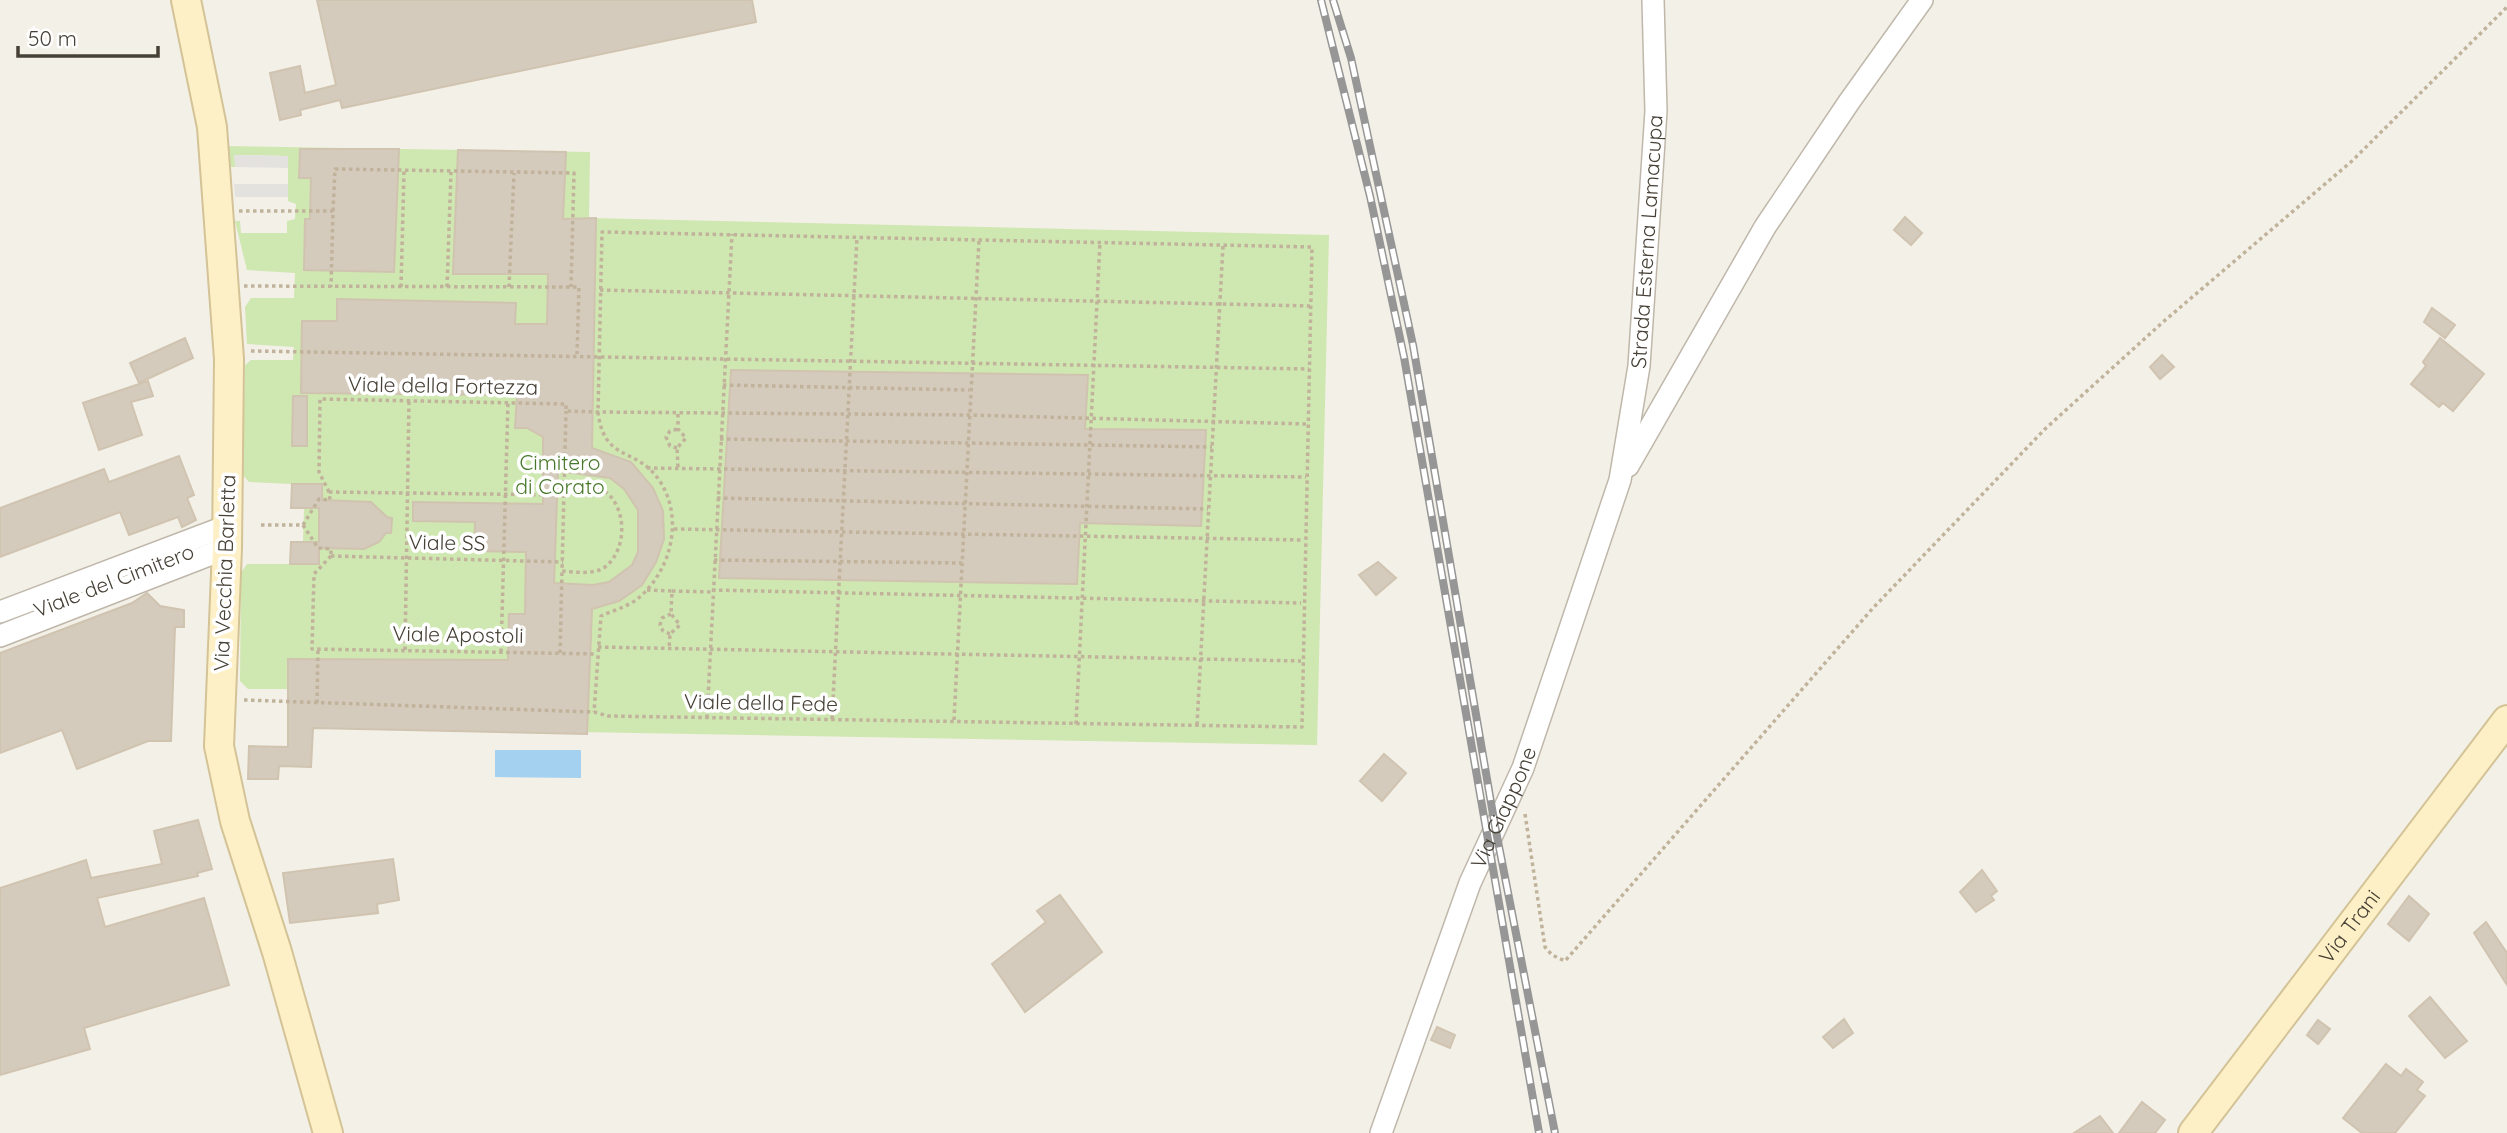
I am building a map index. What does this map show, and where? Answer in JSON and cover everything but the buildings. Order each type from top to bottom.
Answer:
[{"type":"street","name":"Via Vecchia Barletta","points":[[186,0],[212,127],[228,350],[227,537],[219,746],[235,821],[277,952],[327,1133]]},
{"type":"street","name":"Strada Esterna Lamacupa","points":[[1620,481],[1639,366],[1655,124],[1653,0]]},
{"type":"street","points":[[1620,481],[1765,227],[1922,0]]},
{"type":"street","name":"Via Giappone","points":[[1381,1133],[1470,883],[1523,768],[1620,481]]},
{"type":"street","points":[[0,636],[227,537]]},
{"type":"street","name":"Viale del Cimitero","points":[[0,612],[227,537]]},
{"type":"street","name":"Viale del Cimitero","points":[[0,624],[227,537]]},
{"type":"street","name":"Via Trani","points":[[2193,1133],[2507,720]]},
{"type":"path","points":[[1524,808],[1545,947],[1552,955],[1564,961],[1872,608],[2046,429],[2163,322],[2352,160],[2507,7]]},
{"type":"path","points":[[331,286],[335,169],[574,173],[570,287]]},
{"type":"path","points":[[401,287],[404,171]]},
{"type":"path","points":[[447,287],[451,172]]},
{"type":"path","points":[[509,287],[514,173]]},
{"type":"path","points":[[219,211],[333,211]]},
{"type":"path","points":[[594,712],[597,654],[601,616],[634,602],[654,583],[667,558],[674,529],[671,506],[659,479],[608,444],[600,433],[598,412],[602,232],[1312,247],[1301,661],[598,647]]},
{"type":"path","points":[[707,718],[732,234]]},
{"type":"path","points":[[832,719],[857,237]]},
{"type":"path","points":[[954,720],[979,239]]},
{"type":"path","points":[[1076,724],[1100,242]]},
{"type":"path","points":[[1197,725],[1223,246]]},
{"type":"path","points":[[225,285],[579,287],[577,355]]},
{"type":"path","points":[[600,290],[1310,306]]},
{"type":"path","points":[[228,350],[1309,369]]},
{"type":"path","points":[[723,385],[970,390]]},
{"type":"path","name":"Viale della Fortezza","points":[[329,492],[319,472],[320,399],[566,404],[566,411]]},
{"type":"path","points":[[405,650],[409,401]]},
{"type":"path","points":[[502,652],[503,496],[508,402]]},
{"type":"path","points":[[559,653],[566,411],[968,415],[1307,424]]},
{"type":"path","points":[[678,413],[678,429],[686,438],[677,448],[678,467]]},
{"type":"path","points":[[677,448],[670,446],[666,437],[678,429]]},
{"type":"path","points":[[720,439],[1212,447]]},
{"type":"path","points":[[646,468],[1306,477]]},
{"type":"path","points":[[562,571],[592,572],[605,566],[617,552],[622,534],[620,509],[606,492],[586,484],[564,485]]},
{"type":"path","points":[[303,525],[319,499],[330,500],[329,492],[564,495]]},
{"type":"path","points":[[717,498],[1208,509]]},
{"type":"path","points":[[261,525],[303,525]]},
{"type":"path","points":[[303,525],[318,548],[331,549],[331,556],[314,573],[312,649],[318,649],[317,703]]},
{"type":"path","points":[[674,529],[1304,540]]},
{"type":"path","name":"Viale SS","points":[[331,556],[563,562]]},
{"type":"path","points":[[714,559],[962,563]]},
{"type":"path","points":[[647,590],[1303,603]]},
{"type":"path","points":[[669,649],[670,634],[680,625],[671,614],[672,591]]},
{"type":"path","points":[[670,634],[660,628],[660,621],[671,614]]},
{"type":"path","name":"Viale Apostoli","points":[[318,649],[597,654]]},
{"type":"path","name":"Viale della Fede","points":[[221,699],[594,712],[608,716],[1302,727],[1301,661]]},
{"type":"green space","name":"Cimitero di Corato","points":[[223,146],[590,152],[589,218],[1329,235],[1317,745],[288,727],[288,689],[248,689],[240,681],[241,573],[247,564],[290,564],[291,542],[303,542],[304,508],[291,508],[291,484],[249,482],[242,474],[245,365],[251,360],[293,360],[294,347],[247,344],[245,307],[251,298],[294,298],[295,273],[247,270],[235,221],[240,221],[241,233],[287,233],[287,221],[295,219],[296,204],[288,201],[288,156],[235,155],[235,167],[227,167]]},
{"type":"shaded area","points":[[234,155],[288,156],[288,168],[235,167]]},
{"type":"shaded area","points":[[234,184],[288,184],[288,197],[235,197]]},
{"type":"water","points":[[495,750],[581,750],[581,778],[495,777]]},
{"type":"railway","points":[[1321,0],[1370,196],[1404,357],[1539,1133]]},
{"type":"railway","points":[[1333,0],[1351,58],[1413,345],[1495,826],[1555,1133]]}]
